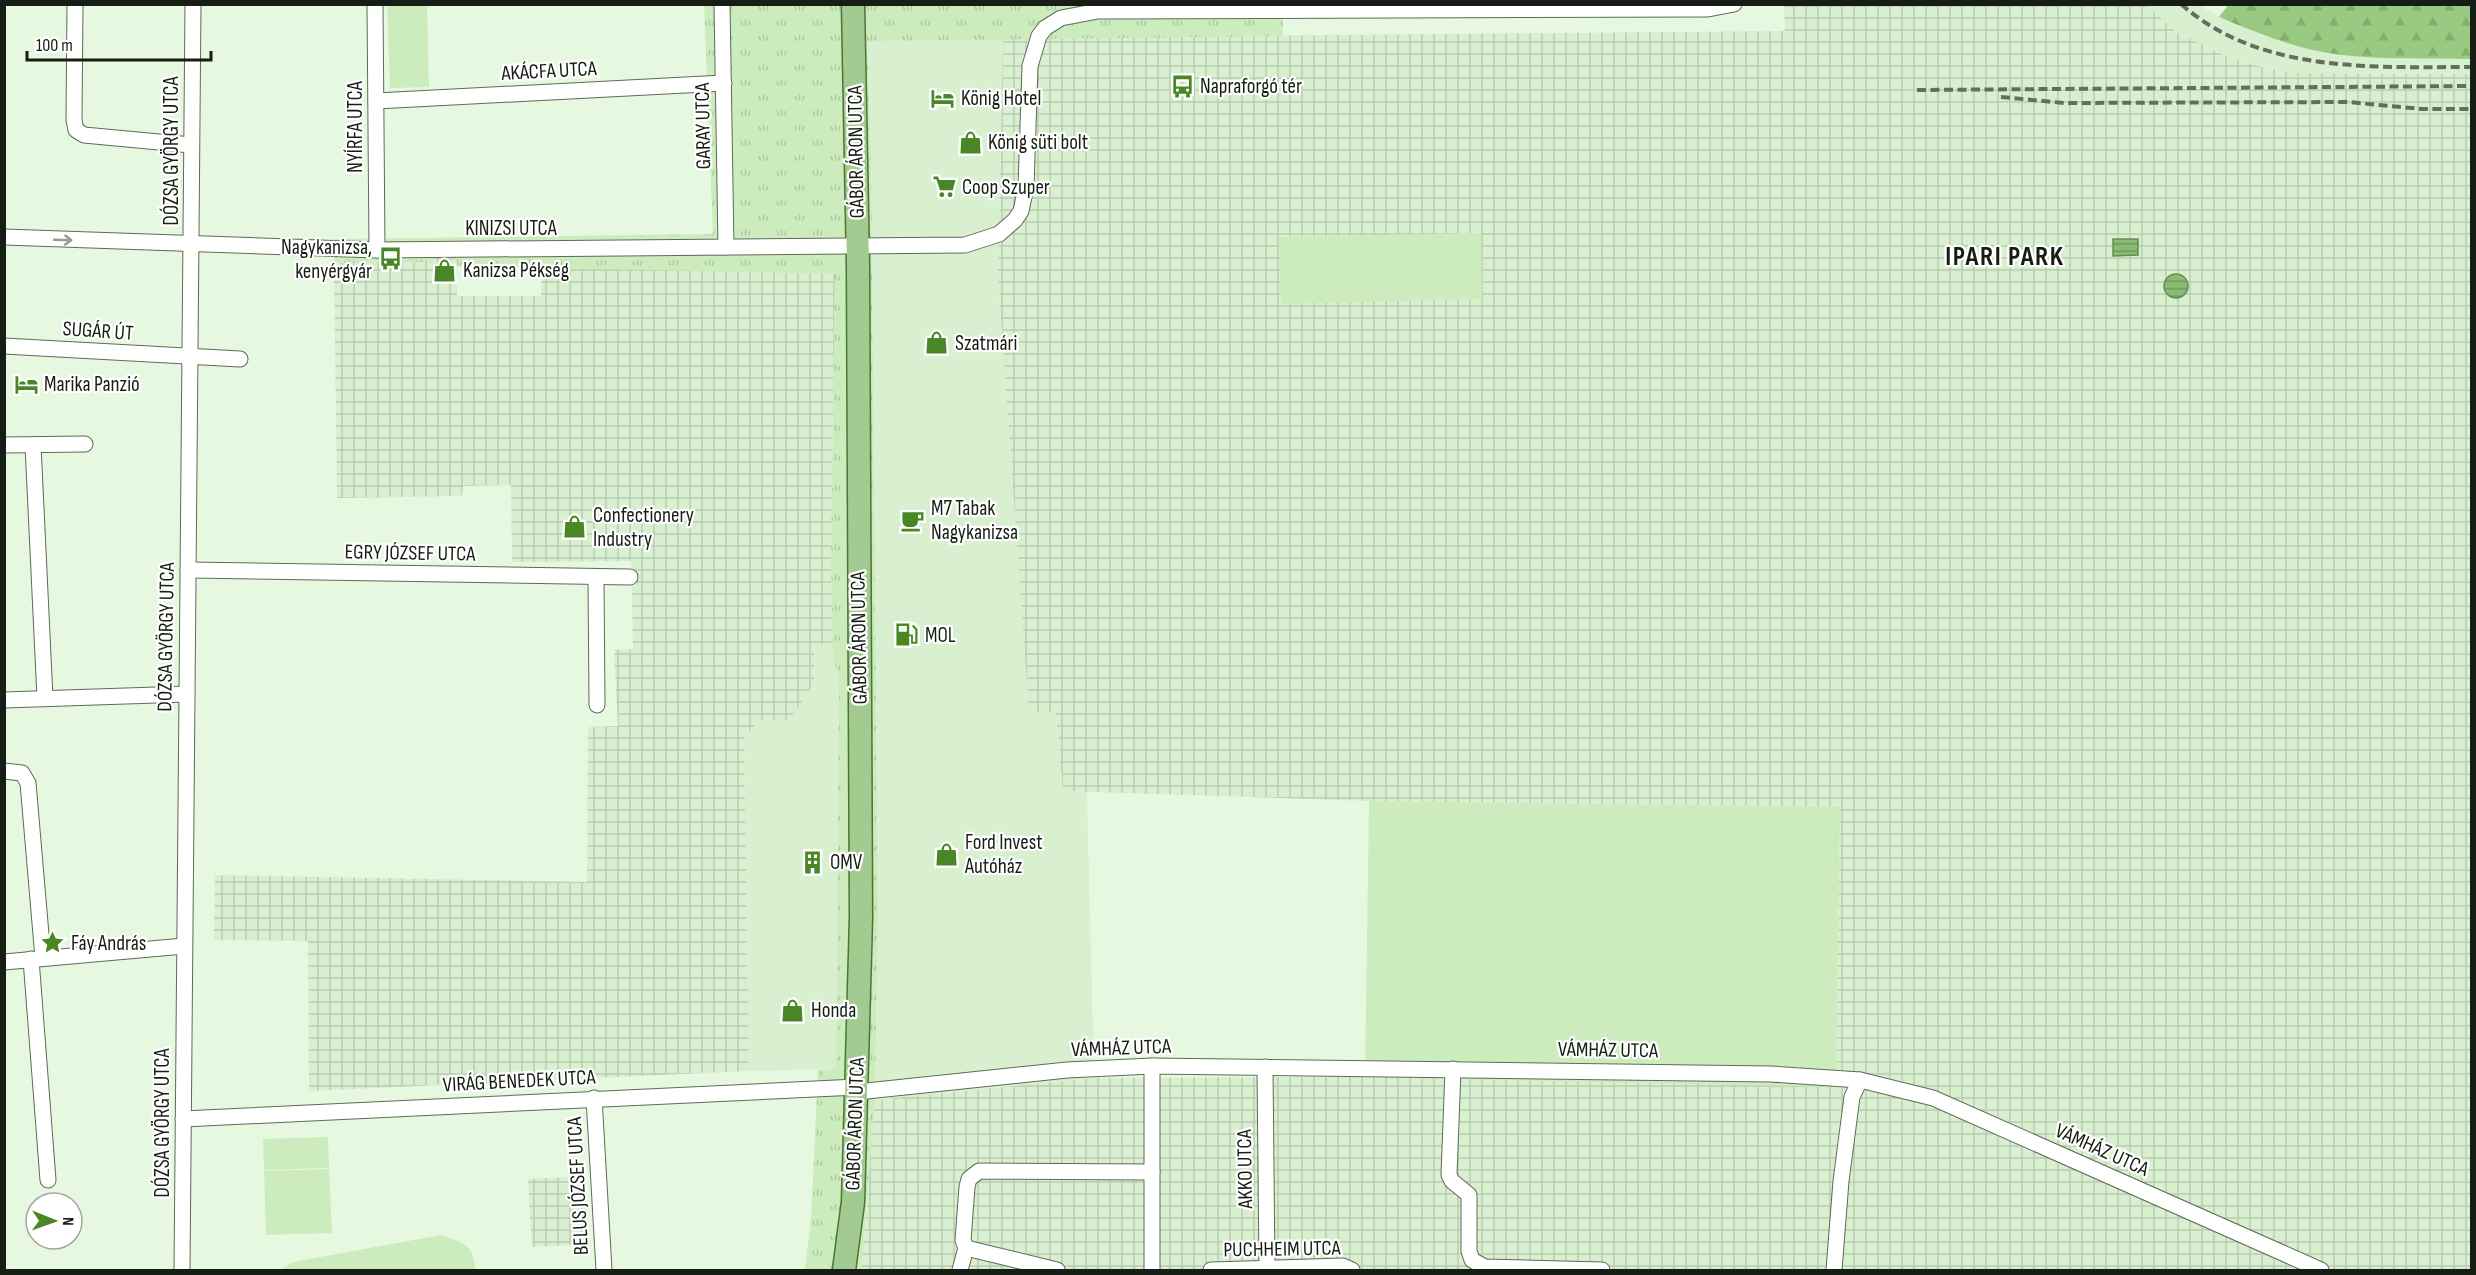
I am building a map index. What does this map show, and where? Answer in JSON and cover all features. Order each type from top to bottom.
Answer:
[{"type":"main road","name":"GÁBOR ÁRON UTCA","points":[[844,1270],[853,1202],[861,918],[858,248],[853,4]]},
{"type":"street","points":[[75,4],[74,120],[76,130],[84,135],[191,144]]},
{"type":"street","name":"DÓZSA GYÖRGY UTCA","points":[[182,1270],[193,4]]},
{"type":"street","name":"NYÍRFA UTCA","points":[[375,4],[377,250]]},
{"type":"street","name":"GARAY UTCA","points":[[722,4],[726,247]]},
{"type":"street","points":[[1268,8],[1549,11],[1708,9],[1734,4]]},
{"type":"street","name":"KINIZSI UTCA","points":[[4,237],[377,250],[858,248],[964,245],[993,237],[1012,224],[1021,211],[1026,187],[1032,54],[1045,28],[1072,14],[1098,11],[1268,8]]},
{"type":"street","name":"AKÁCFA UTCA","points":[[376,101],[724,83]]},
{"type":"street","name":"SUGÁR ÚT","points":[[4,346],[240,359]]},
{"type":"street","points":[[4,445],[86,444]]},
{"type":"street","points":[[33,445],[45,698]]},
{"type":"street","name":"EGRY JÓZSEF UTCA","points":[[188,570],[630,577]]},
{"type":"street","points":[[597,577],[597,705]]},
{"type":"street","points":[[4,700],[187,694]]},
{"type":"street","points":[[4,771],[22,772],[28,783],[48,1180]]},
{"type":"street","points":[[4,962],[184,946]]},
{"type":"street","points":[[1152,1066],[1152,1270]]},
{"type":"street","name":"VÁMHÁZ UTCA","points":[[857,1089],[1067,1070],[1152,1066],[1771,1074],[1860,1080],[1933,1098],[2320,1270]]},
{"type":"street","name":"AKKO UTCA","points":[[1265,1067],[1267,1270]]},
{"type":"street","points":[[1454,1069],[1449,1175],[1453,1183],[1470,1195],[1471,1258],[1485,1268],[1602,1270]]},
{"type":"street","points":[[1834,1270],[1840,1181],[1852,1097],[1860,1080]]},
{"type":"street","name":"VIRÁG BENEDEK UTCA","points":[[183,1119],[594,1098],[857,1089]]},
{"type":"street","name":"BELUS JÓZSEF UTCA","points":[[594,1098],[604,1270]]},
{"type":"street","points":[[960,1270],[966,1248],[963,1240],[967,1187],[969,1179],[980,1171],[1152,1172]]},
{"type":"street","points":[[966,1248],[1057,1270]]},
{"type":"street","name":"PUCHHEIM UTCA","points":[[1211,1270],[1342,1266],[1352,1270]]},
{"type":"shaded area","points":[[2146,4],[2176,32],[2228,57],[2265,68],[2296,73],[2471,74],[2471,1270],[861,1270],[875,1100],[1094,1078],[1365,1077],[1836,1086],[1840,807],[1369,801],[1063,791],[1056,712],[1029,712],[998,276],[1003,38],[1785,31],[1784,5]]},
{"type":"shaded area","points":[[2146,5],[2199,5],[2219,17],[2264,36],[2343,55],[2471,59],[2471,74],[2296,73],[2265,68],[2228,57],[2176,32]]},
{"type":"shaded area","points":[[1003,38],[998,276],[1030,712],[1056,711],[1063,791],[1087,792],[1094,1078],[875,1100],[878,909],[871,150],[867,40]]},
{"type":"shaded area","points":[[2113,239],[2138,239],[2138,255],[2113,256]]},
{"type":"shaded area","points":[[433,258],[456,258],[457,296],[541,296],[542,267],[835,273],[831,559],[833,643],[814,645],[814,684],[789,720],[760,720],[744,738],[749,1071],[309,1091],[308,941],[214,940],[215,875],[587,882],[588,727],[618,726],[614,650],[633,649],[631,561],[512,562],[511,485],[463,486],[462,496],[337,498],[334,263],[433,262]]},
{"type":"shaded area","points":[[2176,274],[2184,278],[2188,286],[2184,294],[2176,298],[2168,294],[2164,286],[2168,278]]},
{"type":"shaded area","points":[[833,643],[833,661],[839,674],[836,1069],[749,1071],[744,738],[760,720],[814,684],[813,644]]},
{"type":"shaded area","points":[[586,1176],[589,1244],[532,1247],[528,1179]]},
{"type":"green space","points":[[2229,4],[2471,5],[2471,59],[2374,58],[2326,53],[2264,35],[2219,17]]},
{"type":"green space","points":[[387,5],[427,5],[429,87],[390,88]]},
{"type":"green space","points":[[704,5],[1283,5],[1283,36],[867,41],[871,150],[878,909],[875,1100],[861,1270],[805,1270],[811,1219],[818,1070],[836,1069],[839,674],[833,661],[831,559],[835,274],[457,266],[456,258],[434,258],[433,262],[334,263],[334,239],[713,234]]},
{"type":"green space","points":[[1481,233],[1482,299],[1281,304],[1279,237]]},
{"type":"green space","points":[[1369,801],[1840,807],[1836,1087],[1365,1077]]},
{"type":"green space","points":[[328,1137],[329,1168],[264,1170],[263,1139]]},
{"type":"green space","points":[[329,1169],[332,1233],[266,1235],[264,1171]]},
{"type":"green space","points":[[441,1235],[461,1243],[470,1250],[475,1270],[281,1270],[293,1262]]},
{"type":"railway","points":[[2181,4],[2212,27],[2246,43],[2282,55],[2358,66],[2472,67]]},
{"type":"railway","points":[[1917,90],[2472,86]]},
{"type":"railway","points":[[2001,97],[2064,103],[2348,102],[2422,109],[2472,109]]},
{"type":"place","name":"Napraforgó tér","points":[[1182,86]]},
{"type":"place","name":"König Hotel","points":[[943,98]]},
{"type":"place","name":"König süti bolt","points":[[970,142]]},
{"type":"place","name":"Coop Szuper","points":[[944,187]]},
{"type":"place","name":"Nagykanizsa, kenyérgyár","points":[[390,259]]},
{"type":"place","name":"Kanizsa Pékség","points":[[445,270]]},
{"type":"place","name":"Szatmári","points":[[937,343]]},
{"type":"place","name":"Marika Panzió","points":[[26,384]]},
{"type":"place","name":"M7 Tabak Nagykanizsa","points":[[913,520]]},
{"type":"place","name":"Confectionery Industry","points":[[575,527]]},
{"type":"place","name":"MOL","points":[[907,635]]},
{"type":"place","name":"Ford Invest Autóház","points":[[947,854]]},
{"type":"place","name":"OMV","points":[[812,862]]},
{"type":"place","name":"Fáy András","points":[[53,943]]},
{"type":"place","name":"Honda","points":[[793,1010]]},
{"type":"district","name":"IPARI PARK","points":[[2005,257]]}]
